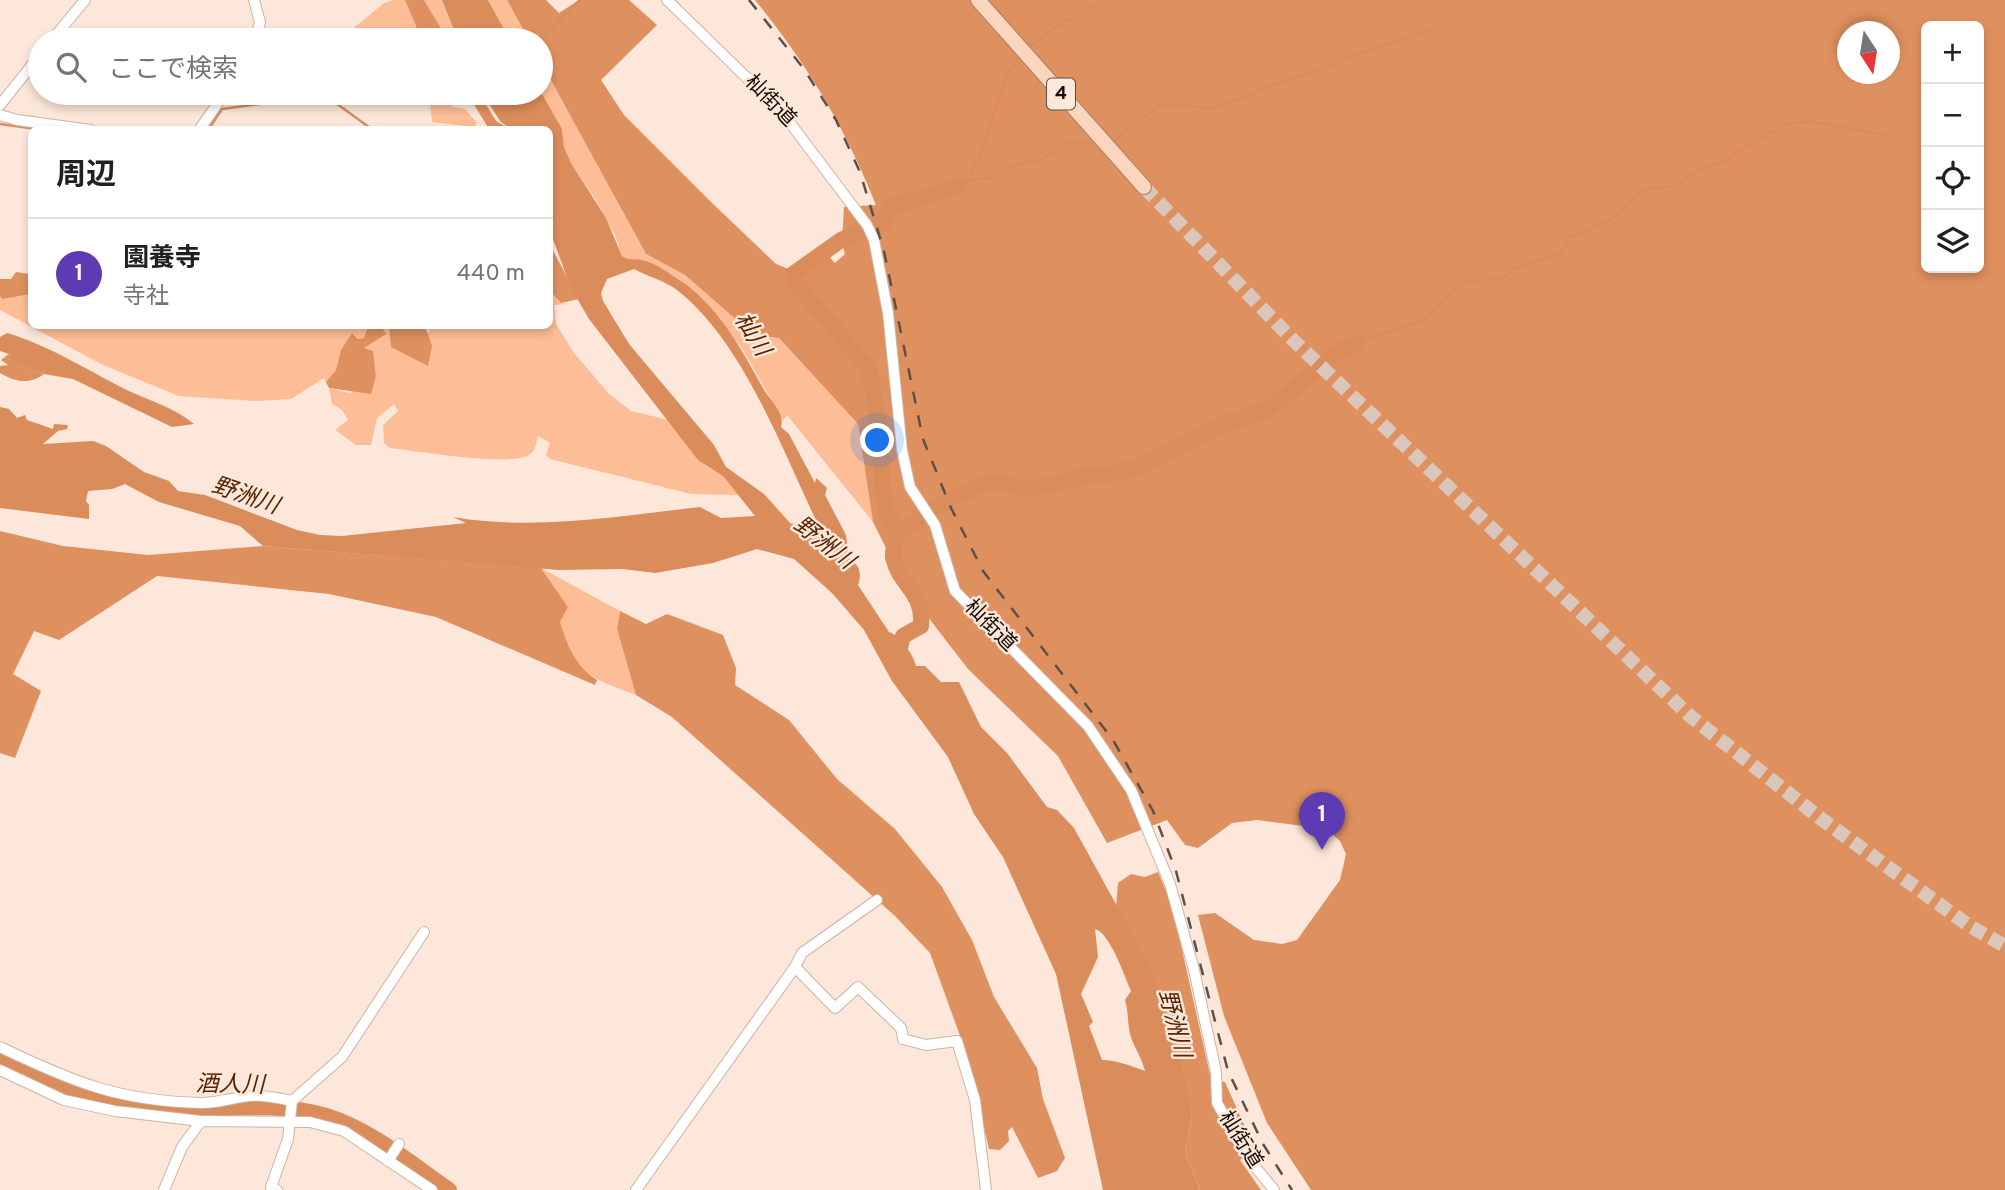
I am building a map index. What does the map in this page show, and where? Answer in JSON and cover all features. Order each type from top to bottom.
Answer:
[{"type":"main road","name":"4","points":[[978,0],[1144,187]]},
{"type":"street","points":[[62,28],[85,0]]},
{"type":"street","points":[[254,0],[260,22],[258,28]]},
{"type":"street","name":"杣街道","points":[[667,0],[781,111],[867,225],[874,240],[888,313],[902,450],[910,487],[935,525],[954,591],[1088,726],[1131,790],[1170,884],[1216,1072],[1217,1103],[1252,1163],[1274,1190]]},
{"type":"street","points":[[0,105],[28,70]]},
{"type":"street","points":[[202,126],[217,105]]},
{"type":"street","points":[[0,115],[18,121],[59,126]]},
{"type":"street","points":[[636,1190],[795,967],[802,953],[877,900]]},
{"type":"street","points":[[273,1189],[288,1139],[292,1101],[342,1058],[424,932]]},
{"type":"street","points":[[795,967],[835,1008],[858,987],[901,1028],[903,1039],[926,1045],[957,1041],[975,1100],[986,1190]]},
{"type":"street","points":[[0,1046],[71,1081],[126,1097],[159,1102],[219,1103],[249,1096],[292,1101]]},
{"type":"street","points":[[0,1070],[64,1100],[115,1111],[201,1121],[310,1122],[344,1131],[432,1190]]},
{"type":"street","points":[[64,1100],[71,1081]]},
{"type":"street","points":[[164,1190],[182,1147],[201,1121]]},
{"type":"street","points":[[388,1161],[399,1144]]},
{"type":"shaded area","points":[[405,0],[417,28],[354,28],[384,3]]},
{"type":"shaded area","points":[[405,0],[424,0],[441,28],[417,28]]},
{"type":"shaded area","points":[[424,0],[442,0],[453,28],[441,28]]},
{"type":"shaded area","points":[[488,0],[507,0],[522,28],[503,28]]},
{"type":"shaded area","points":[[507,0],[546,0],[559,13],[579,0],[629,0],[657,25],[601,80],[624,115],[712,203],[776,264],[801,274],[825,252],[835,263],[845,254],[842,242],[844,207],[876,205],[824,98],[792,48],[755,0],[2005,0],[2005,1190],[1311,1190],[1267,1123],[1224,1016],[1198,915],[1215,913],[1254,940],[1282,944],[1297,940],[1340,880],[1346,854],[1340,841],[1327,829],[1257,820],[1232,823],[1198,848],[1185,845],[1167,820],[1107,843],[1058,756],[968,669],[907,590],[873,522],[858,424],[779,338],[755,336],[685,275],[646,254],[553,84],[553,28],[522,28]]},
{"type":"shaded area","points":[[553,84],[646,254],[685,275],[755,336],[779,338],[858,424],[873,522],[787,415],[783,421],[743,350],[707,304],[678,278],[643,260],[626,260],[622,256],[615,235],[596,200],[571,163],[564,147],[562,129],[548,105],[553,105]]},
{"type":"shaded area","points":[[430,105],[452,105],[465,109],[477,123],[475,126],[466,126],[432,122]]},
{"type":"shaded area","points":[[474,105],[486,105],[496,121],[505,126],[487,126]]},
{"type":"shaded area","points":[[553,251],[579,299],[561,303],[553,294]]},
{"type":"shaded area","points":[[16,272],[28,274],[28,295],[3,299],[0,296],[0,279],[11,279]]},
{"type":"shaded area","points":[[553,294],[561,303],[568,304],[554,305],[556,324],[574,353],[609,394],[631,411],[668,420],[706,466],[724,477],[739,495],[691,494],[550,459],[546,455],[550,443],[538,436],[533,451],[519,458],[484,459],[390,448],[384,443],[383,425],[398,411],[394,404],[377,418],[371,445],[356,445],[335,430],[348,420],[342,410],[332,404],[329,388],[350,393],[376,376],[373,352],[364,349],[370,329],[389,329],[392,347],[430,331],[428,329],[553,329]]},
{"type":"shaded area","points":[[28,295],[28,325],[0,310],[0,296],[4,299]]},
{"type":"shaded area","points":[[36,329],[367,329],[364,338],[358,339],[352,333],[341,350],[336,370],[326,382],[324,378],[291,399],[257,401],[179,396],[103,365]]},
{"type":"shaded area","points":[[367,329],[383,329],[386,334],[364,348],[373,351],[376,376],[371,394],[329,388],[326,382],[336,370],[341,350],[352,333],[358,339],[364,338]]},
{"type":"shaded area","points":[[389,329],[426,329],[432,346],[428,366],[391,347]]},
{"type":"shaded area","points":[[9,354],[13,360],[44,374],[33,380],[22,381],[0,373],[0,366],[8,365],[1,360]]},
{"type":"shaded area","points":[[0,531],[63,546],[148,555],[263,546],[541,568],[568,607],[560,622],[569,647],[583,668],[597,680],[595,685],[436,617],[329,594],[157,576],[59,640],[34,631],[13,674],[41,691],[15,758],[0,753]]},
{"type":"shaded area","points":[[541,568],[620,611],[617,629],[636,695],[595,678],[579,663],[572,653],[560,622],[568,607]]},
{"type":"shaded area","points":[[620,611],[646,624],[667,614],[723,635],[736,668],[735,685],[789,720],[837,779],[895,829],[942,887],[972,940],[994,997],[1037,1068],[1043,1099],[1065,1158],[1057,1171],[1038,1178],[1012,1127],[1008,1131],[1009,1141],[1000,1150],[989,1149],[967,1055],[930,953],[895,916],[672,717],[636,695],[617,629]]},
{"type":"shaded area","points":[[1158,872],[1172,905],[1211,1079],[1225,1082],[1254,1147],[1240,1160],[1261,1190],[1200,1190],[1185,1152],[1192,1117],[1116,908],[1118,883],[1131,874],[1145,877]]},
{"type":"water","points":[[442,0],[488,0],[503,28],[453,28]]},
{"type":"water","name":"野洲川","points":[[490,105],[548,105],[562,129],[564,147],[571,163],[606,218],[622,256],[655,265],[690,288],[716,313],[737,343],[779,412],[781,427],[789,434],[815,483],[816,478],[827,488],[825,495],[846,535],[849,558],[859,570],[858,585],[889,632],[906,646],[916,666],[925,666],[941,682],[959,682],[981,727],[1007,753],[1047,807],[1057,810],[1074,828],[1150,966],[1181,1062],[1192,1117],[1185,1152],[1200,1190],[1103,1190],[1056,974],[1003,857],[974,814],[948,757],[892,681],[864,630],[832,593],[794,559],[757,549],[713,563],[655,573],[622,569],[559,570],[263,546],[240,526],[159,502],[125,484],[112,489],[88,491],[86,501],[89,505],[89,519],[0,508],[0,407],[9,409],[17,418],[25,415],[27,420],[53,429],[54,424],[68,425],[67,429],[58,431],[43,444],[93,441],[106,446],[144,472],[169,481],[178,491],[205,495],[297,530],[320,535],[342,536],[466,523],[453,517],[515,523],[576,521],[700,507],[721,518],[755,516],[724,477],[698,460],[589,319],[571,288],[553,239],[553,126],[506,126]],"holes":[[[634,269],[667,284],[700,311],[740,365],[773,427],[815,518],[814,526],[808,530],[790,523],[764,494],[726,467],[714,445],[629,344],[601,293],[607,279]],[[1095,929],[1101,932],[1111,946],[1131,991],[1125,1000],[1129,1031],[1145,1071],[1119,1062],[1102,1060],[1089,1026],[1093,1022],[1081,994],[1098,957]]]},
{"type":"water","points":[[7,333],[55,352],[131,392],[172,409],[194,424],[172,427],[73,379],[44,374],[12,360],[9,354],[0,351],[0,337]]},
{"type":"waterway","points":[[553,28],[580,0]]},
{"type":"waterway","points":[[1028,48],[1057,26],[1106,0]]},
{"type":"waterway","points":[[1113,142],[1158,106],[1172,104],[1215,107],[1414,34],[1437,29]]},
{"type":"waterway","points":[[966,182],[979,157],[1006,75],[1021,55]]},
{"type":"waterway","points":[[211,126],[222,109],[252,105]]},
{"type":"waterway","points":[[339,105],[367,126]]},
{"type":"waterway","points":[[1357,343],[1423,321],[1465,281],[1501,279],[1516,268],[1562,252],[1569,238],[1609,221],[1644,190],[1673,186],[1702,168],[1722,163],[1755,141],[1790,123],[1815,122],[1885,135]]},
{"type":"waterway","points":[[0,124],[28,128]]},
{"type":"waterway","points":[[959,186],[974,179],[993,178],[1007,167],[1041,159],[1069,142],[1095,142]]},
{"type":"waterway","points":[[898,532],[888,516],[882,485],[880,432],[869,369],[794,281],[793,274],[841,240],[883,223],[891,207],[959,186]]},
{"type":"waterway","points":[[901,664],[899,651],[903,636],[921,626],[921,614],[915,596],[900,575],[893,557],[899,529],[915,524],[932,510],[979,485],[1002,481],[1020,489],[1057,484],[1087,475],[1112,474],[1137,467],[1225,424],[1269,409],[1335,354],[1357,343]]},
{"type":"waterway","name":"酒人川","points":[[0,1056],[70,1088],[126,1105],[167,1109],[282,1108],[326,1116],[374,1138],[449,1190]]},
{"type":"tunnel","points":[[1144,187],[1292,339],[1690,716],[1820,818],[1968,925],[2005,946]]},
{"type":"railway","points":[[749,0],[804,69],[836,120],[860,172],[884,251],[923,439],[951,508],[983,571],[1113,740],[1153,811],[1176,871],[1228,1071],[1263,1144],[1292,1190]]},
{"type":"place","name":"園養寺","points":[[1322,850]]},
{"type":"water label","name":"杣川","points":[[751,335]]}]
